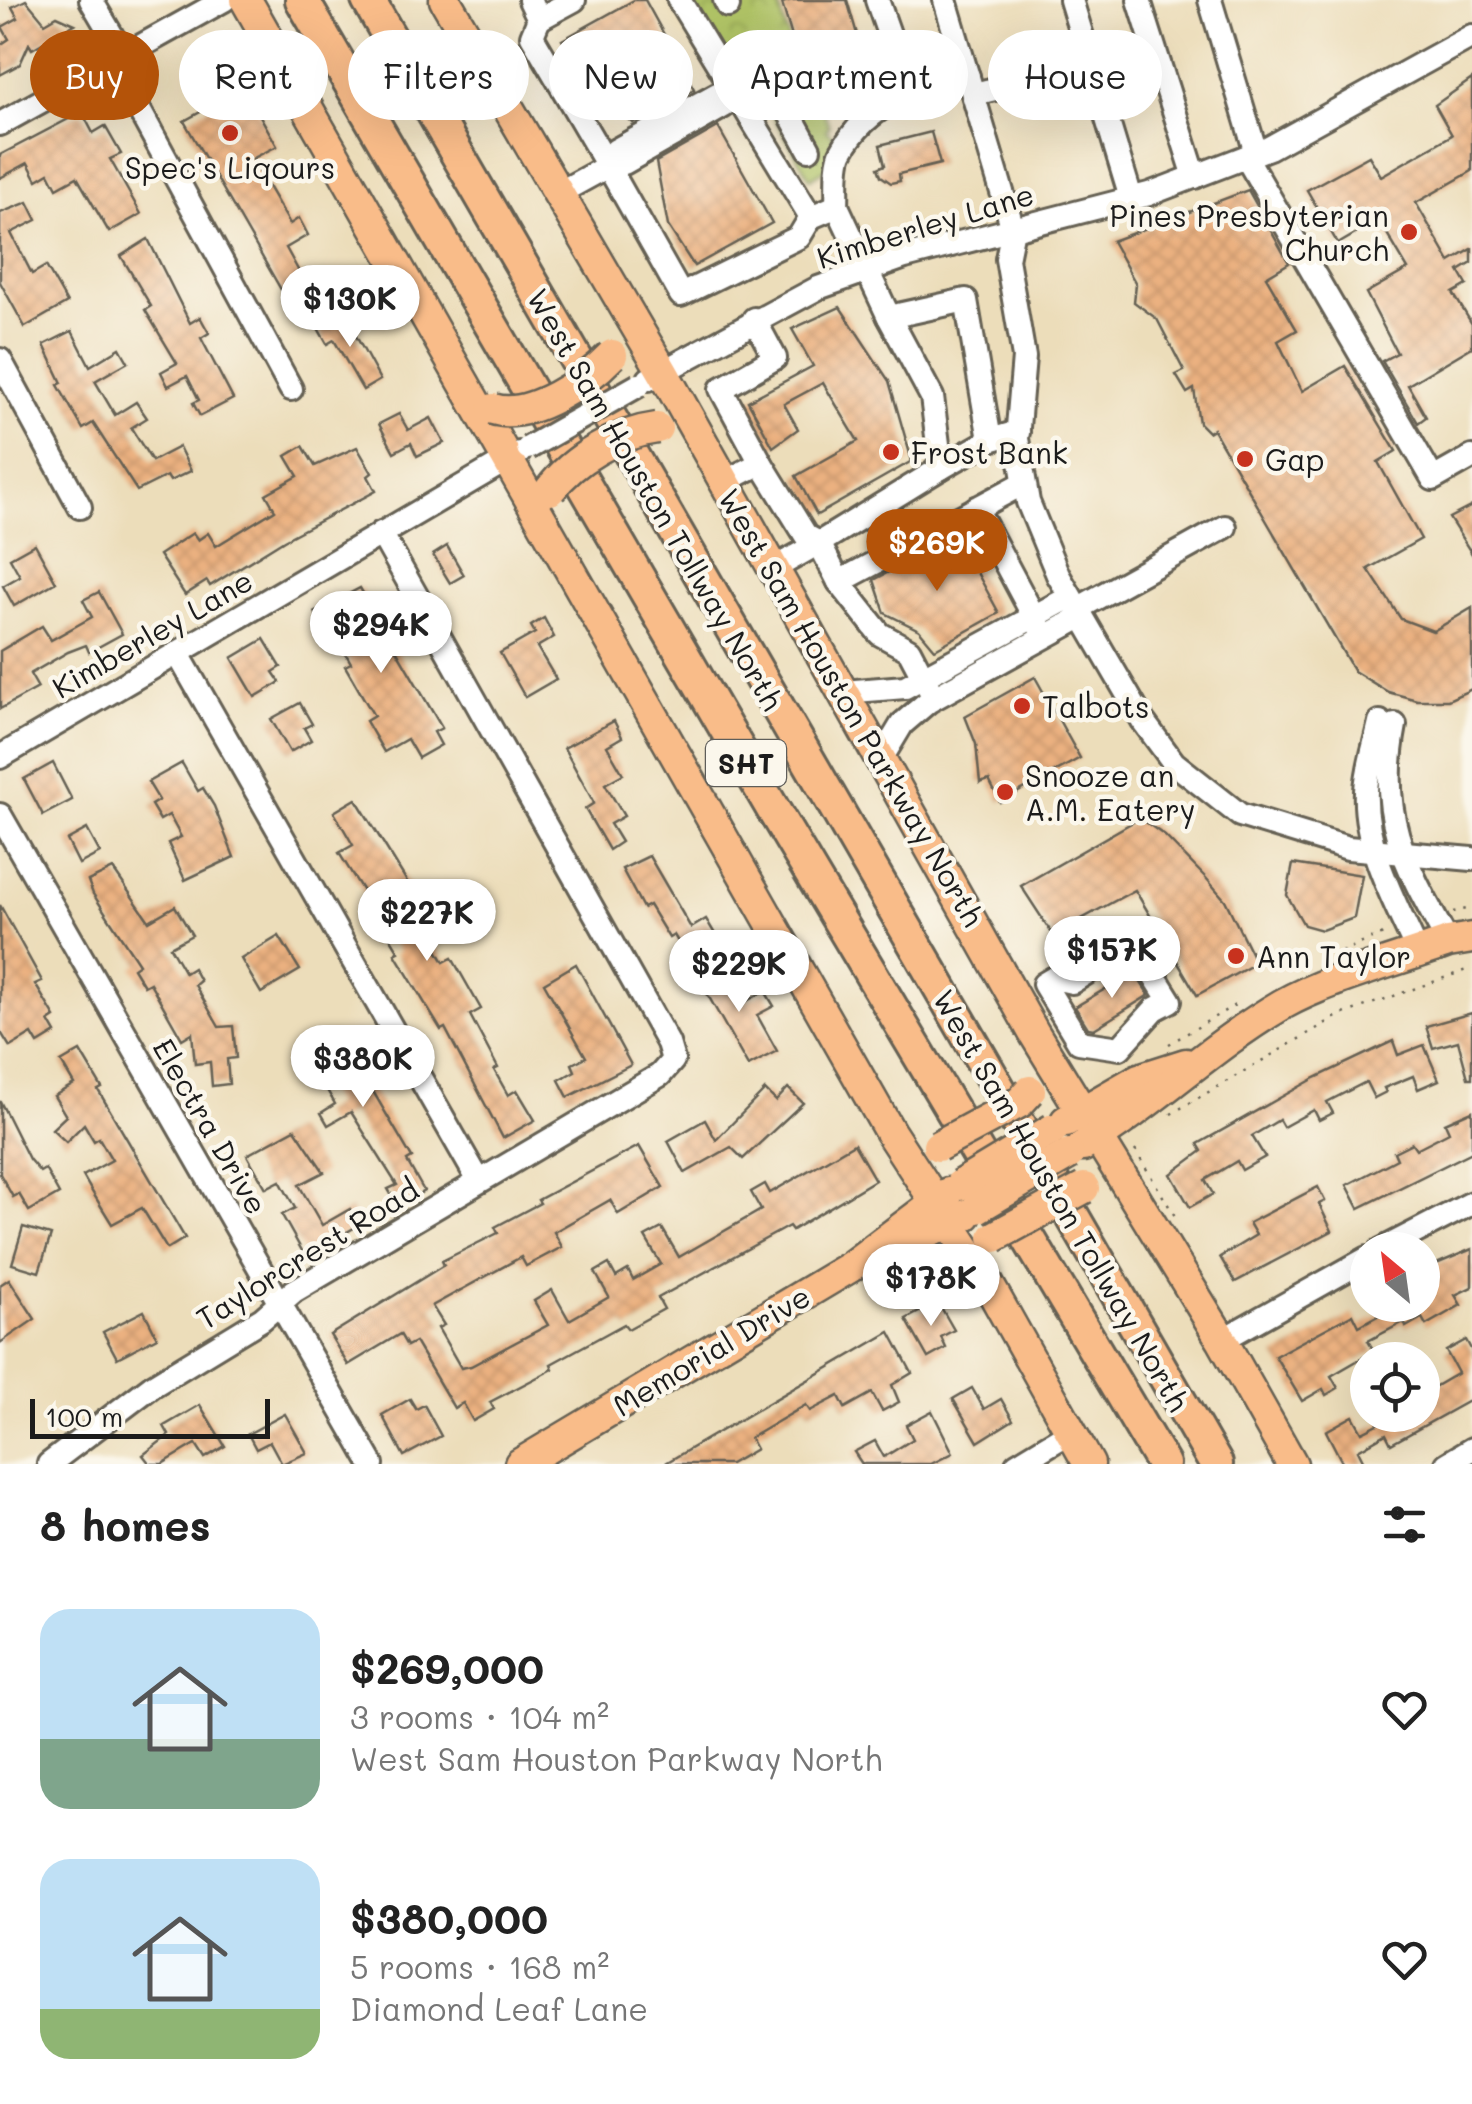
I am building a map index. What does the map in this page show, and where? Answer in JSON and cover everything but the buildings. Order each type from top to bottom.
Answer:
[{"type":"highway","name":"West Sam Houston Tollway North","points":[[300,0],[774,811],[1163,1464]]},
{"type":"highway","name":"West Sam Houston Tollway North","points":[[368,0],[1216,1464]]},
{"type":"highway","points":[[394,0],[494,180],[492,214]]},
{"type":"main road","points":[[246,0],[482,401],[519,454],[546,523],[890,1132],[982,1273],[1089,1464]]},
{"type":"main road","name":"West Sam Houston Parkway North","points":[[456,7],[624,311],[651,378],[706,450],[1034,1033],[1222,1340],[1292,1464]]},
{"type":"main road","points":[[482,401],[516,413],[598,369],[612,355],[624,311]]},
{"type":"main road","points":[[546,523],[550,490],[562,473],[635,430],[657,428],[706,450]]},
{"type":"main road","name":"Memorial Drive","points":[[520,1464],[1090,1124],[1152,1102],[1194,1062],[1288,1001],[1460,940]]},
{"type":"main road","points":[[890,1132],[925,1147],[938,1146],[1020,1102],[1037,1076],[1034,1033]]},
{"type":"main road","points":[[982,1273],[988,1246],[994,1238],[1084,1188],[1137,1201]]},
{"type":"street","points":[[90,0],[105,30]]},
{"type":"street","points":[[157,30],[182,11],[224,0]]},
{"type":"street","points":[[574,0],[534,9],[532,36],[681,295],[799,237],[811,217],[837,206]]},
{"type":"street","points":[[679,0],[811,217]]},
{"type":"street","points":[[878,0],[888,30]]},
{"type":"street","points":[[944,0],[1013,229],[1008,259],[1024,357],[1018,432],[1024,483],[1041,540],[1143,721],[1174,763],[1207,792],[1240,814],[1276,829],[1376,851],[1472,858]]},
{"type":"street","points":[[1071,0],[1080,30]]},
{"type":"street","points":[[1139,0],[1195,177]]},
{"type":"street","points":[[1210,0],[1251,155],[1434,479],[1472,458]]},
{"type":"street","name":"Kimberley Lane","points":[[0,756],[754,319],[818,288],[866,271],[1131,198],[1251,155],[1303,132],[1472,36]]},
{"type":"street","points":[[968,85],[988,82]]},
{"type":"street","points":[[0,124],[30,107]]},
{"type":"street","points":[[151,120],[291,390]]},
{"type":"street","points":[[793,120],[817,162]]},
{"type":"street","points":[[867,120],[840,153],[837,206],[866,271],[932,396],[941,468]]},
{"type":"street","points":[[1107,120],[1131,198]]},
{"type":"street","points":[[557,194],[608,166]]},
{"type":"street","points":[[890,317],[966,300],[990,440]]},
{"type":"street","points":[[754,319],[775,358],[721,389],[760,463],[806,536],[819,543],[840,582],[880,634],[909,650],[929,688]]},
{"type":"street","points":[[0,360],[80,507]]},
{"type":"street","points":[[773,568],[990,440],[1018,432]]},
{"type":"street","points":[[724,482],[760,463]]},
{"type":"street","points":[[840,582],[1024,483]]},
{"type":"street","points":[[976,508],[1040,627]]},
{"type":"street","points":[[881,759],[929,688],[1225,527]]},
{"type":"street","name":"Taylorcrest Road","points":[[49,1464],[152,1386],[278,1305],[668,1068],[672,1050],[381,533]]},
{"type":"street","points":[[178,654],[478,1182]]},
{"type":"street","points":[[843,692],[929,688]]},
{"type":"street","points":[[1418,953],[1376,851],[1366,793],[1388,724],[1387,799],[1404,855],[1460,940]]},
{"type":"street","name":"Electra Drive","points":[[0,816],[372,1464]]},
{"type":"street","points":[[1134,943],[1170,1001],[1155,1010],[1120,1048],[1094,1045],[1079,1042],[1044,984],[1054,978],[1072,982],[1134,943]]},
{"type":"street","points":[[1416,1232],[1472,1203]]},
{"type":"street","points":[[1222,1340],[1350,1268]]},
{"type":"street","points":[[1017,1464],[1070,1432]]},
{"type":"street","points":[[1447,1464],[1472,1449]]},
{"type":"path","points":[[1164,1119],[1338,1016],[1472,968]]},
{"type":"path","points":[[1131,1153],[1135,1150],[1134,1138]]},
{"type":"green space","points":[[691,0],[777,0],[786,30],[713,30],[713,39]]},
{"type":"green space","points":[[775,120],[827,120],[826,130],[837,139],[827,169],[810,179]]},
{"type":"place","name":"Spec's Liqours","points":[[230,133]]},
{"type":"place","name":"Pines Presbyterian Church","points":[[1409,232]]},
{"type":"place","name":"Frost Bank","points":[[891,452]]},
{"type":"place","name":"Gap","points":[[1245,459]]},
{"type":"place","name":"Talbots","points":[[1022,706]]},
{"type":"place","name":"Snooze an A.M. Eatery","points":[[1005,792]]},
{"type":"place","name":"Ann Taylor","points":[[1236,956]]}]
